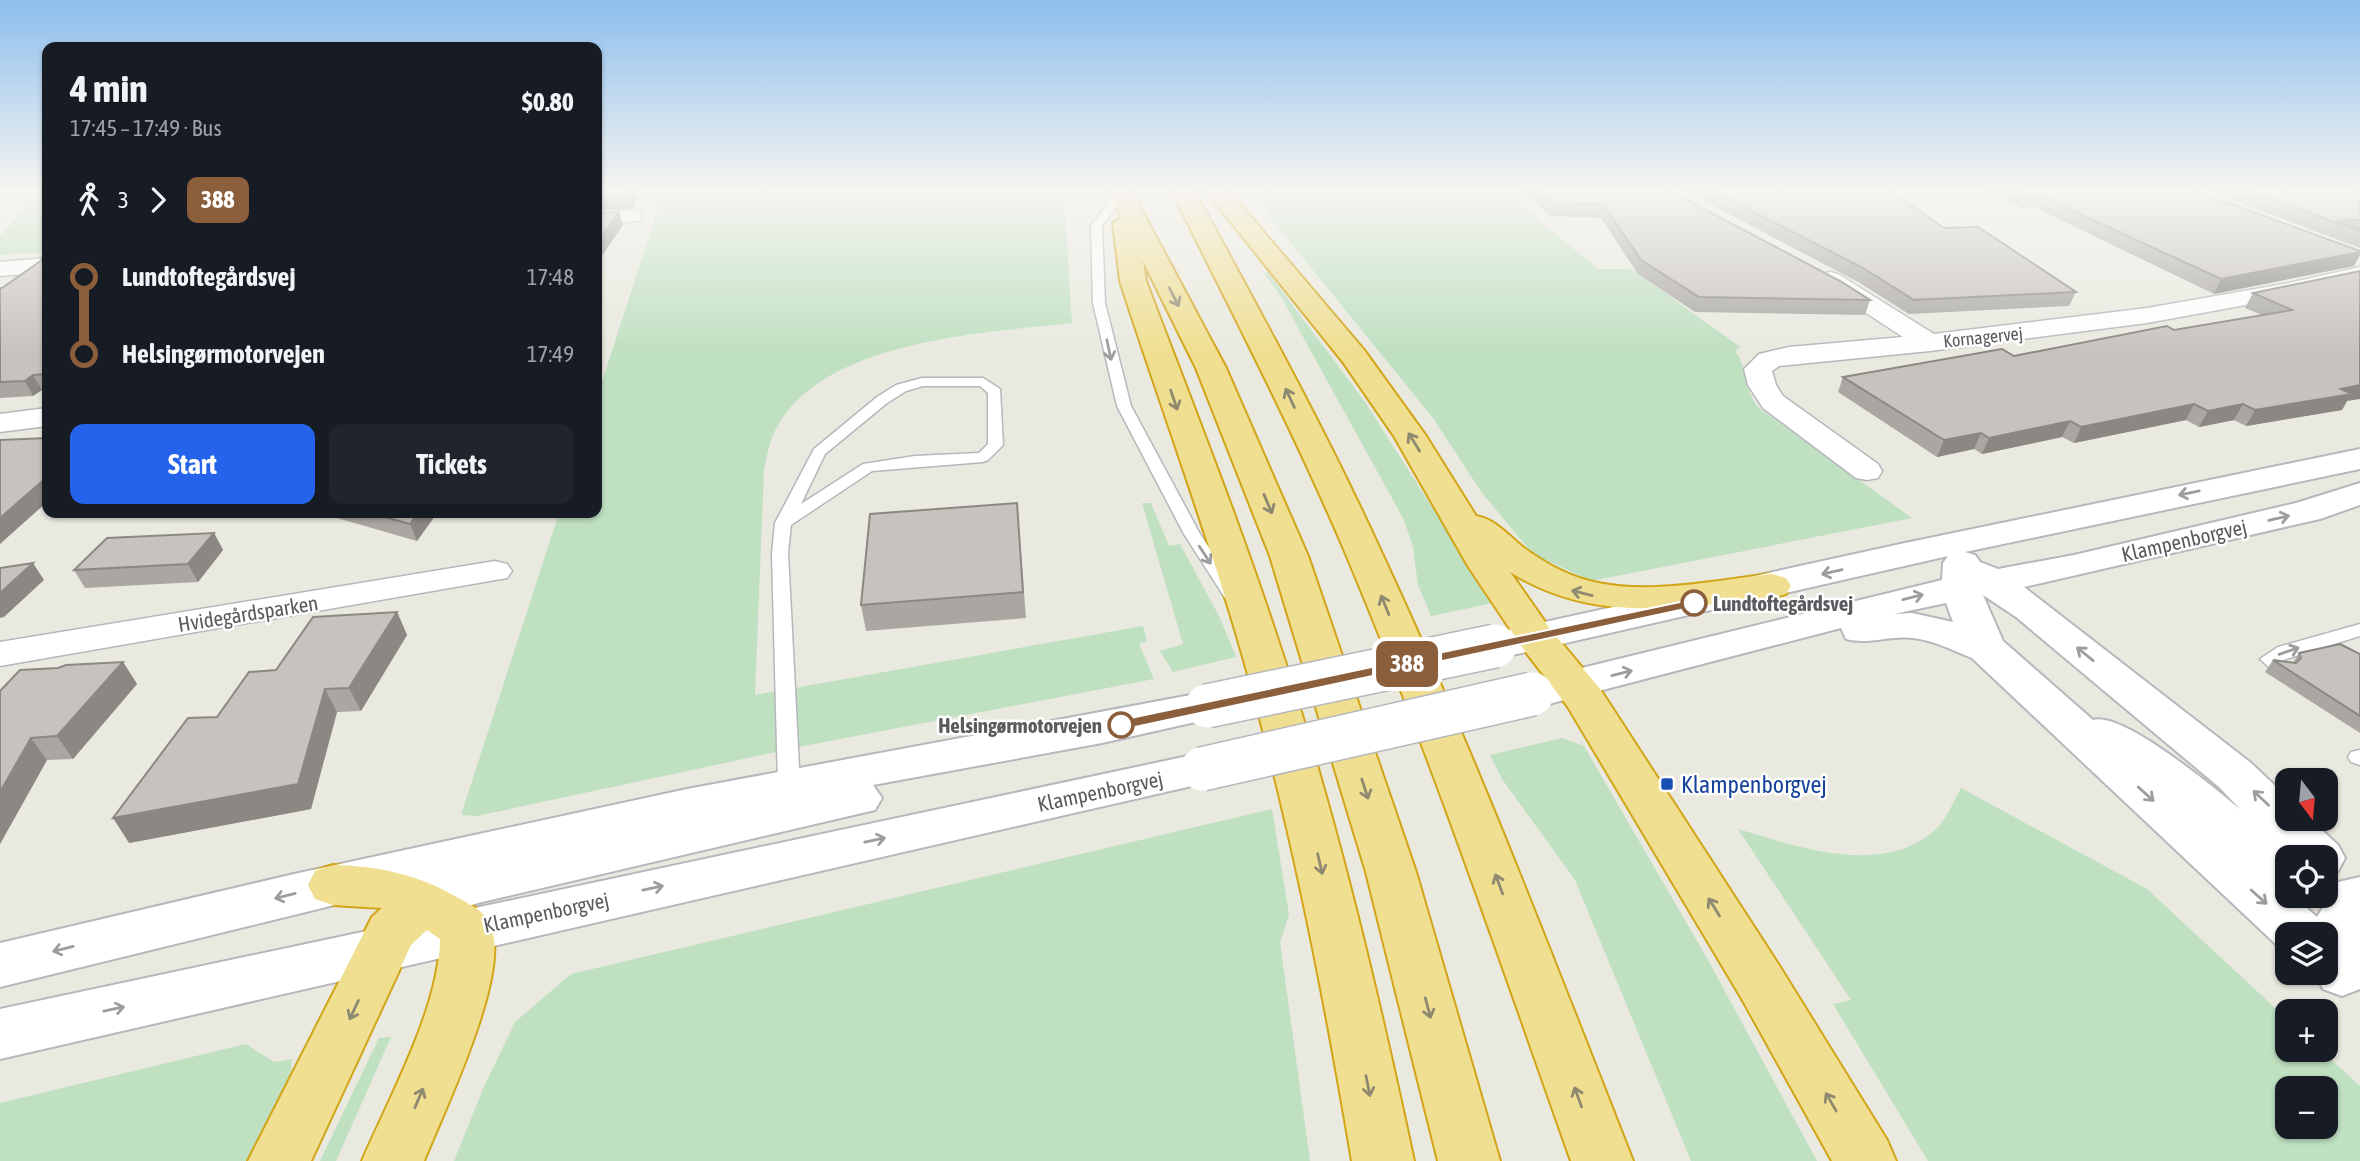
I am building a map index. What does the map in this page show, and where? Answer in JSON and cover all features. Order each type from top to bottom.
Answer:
[{"type":"highway","points":[[1128,244],[1133,281],[1256,633],[1311,825],[1359,1036],[1383,1161]]},
{"type":"highway","points":[[1147,244],[1211,368],[1289,556],[1391,872],[1469,1161]]},
{"type":"highway","points":[[1211,244],[1274,364],[1361,547],[1491,862],[1602,1161]]},
{"type":"highway","points":[[1261,244],[1354,356],[1410,436],[1487,566],[1536,638],[1526,674],[1761,983],[1864,1161]]},
{"type":"highway","points":[[1450,500],[1510,557],[1545,579],[1582,593],[1602,598],[1628,599],[1772,586]]},
{"type":"highway","points":[[333,885],[388,887],[444,915],[467,962],[456,1008],[393,1161]]},
{"type":"highway","points":[[279,1161],[383,949]]},
{"type":"street","name":"Kornagervej","points":[[1867,471],[1773,402],[1762,386],[1758,369],[1769,360],[1789,355],[2055,329],[2216,306],[2356,262]]},
{"type":"street","points":[[0,269],[42,265]]},
{"type":"street","points":[[1814,270],[1930,343]]},
{"type":"street","points":[[0,423],[42,418]]},
{"type":"street","name":"Klampenborgvej","points":[[0,965],[333,885],[789,786],[999,749],[1207,706],[1526,674],[1738,642],[1971,569],[2360,459]]},
{"type":"street","name":"Klampenborgvej","points":[[1536,638],[1905,554],[1971,569],[2231,530],[2307,512],[2360,493]]},
{"type":"street","points":[[1971,569],[1971,623],[1987,649],[2287,922]]},
{"type":"street","points":[[1971,569],[2235,775],[2307,845]]},
{"type":"street","name":"Hvidegårdsparken","points":[[0,654],[495,571]]},
{"type":"street","points":[[1738,642],[1912,625],[1939,631],[1987,649]]},
{"type":"street","points":[[1526,674],[1524,655],[1536,638]]},
{"type":"street","name":"Klampenborgvej","points":[[0,1034],[383,949],[444,915],[1202,769],[1361,733],[1526,674]]},
{"type":"street","points":[[2048,706],[2144,757],[2275,863]]},
{"type":"street","points":[[444,915],[475,884],[880,792],[999,749]]},
{"type":"street","points":[[2342,973],[2336,937],[2347,896]]},
{"type":"lane","points":[[1097,244],[1100,303],[1124,406],[1192,534],[1256,633]]},
{"type":"lane","points":[[783,523],[868,467],[983,457],[995,445],[995,392],[983,382],[922,382],[901,388],[875,405],[819,452],[783,523],[780,553],[789,786]]},
{"type":"lane","points":[[2281,668],[2269,659],[2285,651],[2325,640],[2355,640]]},
{"type":"green space","points":[[0,244],[42,244],[42,252],[0,255]]},
{"type":"green space","points":[[646,244],[1067,244],[1072,323],[954,337],[870,358],[833,374],[801,396],[778,425],[764,470],[755,695],[1143,626],[1147,641],[1139,644],[1154,679],[809,745],[477,816],[461,815],[557,518],[602,518],[602,382]]},
{"type":"green space","points":[[1292,244],[1568,244],[1598,269],[1632,269],[1740,347],[1735,351],[1742,364],[1750,394],[1759,408],[1912,518],[1591,581],[1533,554],[1482,493],[1433,418]]},
{"type":"green space","points":[[1268,272],[1365,402],[1493,603],[1431,616],[1418,585],[1413,547],[1404,520],[1281,297],[1264,273]]},
{"type":"green space","points":[[1142,503],[1151,503],[1169,546],[1180,544],[1220,618],[1236,657],[1173,672],[1160,651],[1183,644]]},
{"type":"green space","points":[[1562,738],[1584,746],[1708,960],[1817,1161],[1691,1161],[1575,880],[1502,779],[1490,755]]},
{"type":"green space","points":[[1961,788],[2147,889],[2275,1008],[2275,1062],[2334,1062],[2360,1086],[2360,1161],[1928,1161],[1833,1004],[1851,1000],[1738,829],[1815,850],[1869,855],[1894,851],[1918,842],[1939,826]]},
{"type":"green space","points":[[1272,809],[1289,915],[1280,942],[1310,1161],[454,1161],[483,1089],[515,1022],[571,974]]},
{"type":"green space","points":[[391,1037],[336,1161],[320,1161],[379,1038]]},
{"type":"green space","points":[[246,1044],[274,1062],[292,1059],[290,1080],[247,1161],[0,1161],[0,1103]]},
{"type":"building","points":[[1630,244],[1770,244],[1870,300],[1699,297],[1641,260]]},
{"type":"building","points":[[1817,244],[2004,244],[2076,292],[1914,300],[1863,268]]},
{"type":"building","points":[[2146,244],[2341,244],[2360,251],[2360,252],[2221,279]]},
{"type":"building","points":[[42,260],[42,374],[33,375],[25,381],[0,382],[2,288]]},
{"type":"building","points":[[2360,271],[2360,385],[2341,389],[2352,394],[2255,410],[2243,404],[2208,411],[2194,404],[2081,427],[2070,421],[1989,438],[1981,433],[1944,440],[1843,377],[2002,349],[2014,356],[2167,326],[2174,330],[2292,310],[2253,293]]},
{"type":"building","points":[[42,438],[42,481],[0,518],[0,440]]},
{"type":"building","points":[[1017,503],[1023,592],[861,605],[870,514]]},
{"type":"building","points":[[388,518],[414,518],[410,524]]},
{"type":"building","points":[[214,533],[188,564],[74,570],[107,538]]},
{"type":"building","points":[[33,563],[0,593],[0,568]]},
{"type":"building","points":[[397,612],[349,688],[325,689],[298,784],[113,818],[188,718],[217,717],[249,672],[276,670],[313,617]]},
{"type":"building","points":[[2340,644],[2360,654],[2360,716],[2273,660],[2296,663],[2301,658],[2299,653]]},
{"type":"building","points":[[123,662],[57,736],[31,738],[0,792],[0,691],[20,670]]},
{"type":"bus line","name":"388","points":[[1121,725],[1694,603]]},
{"type":"place","name":"Lundtoftegårdsvej","points":[[1694,603]]},
{"type":"place","name":"Helsingørmotorvejen","points":[[1121,725]]},
{"type":"place","name":"Klampenborgvej","points":[[1667,784]]}]
